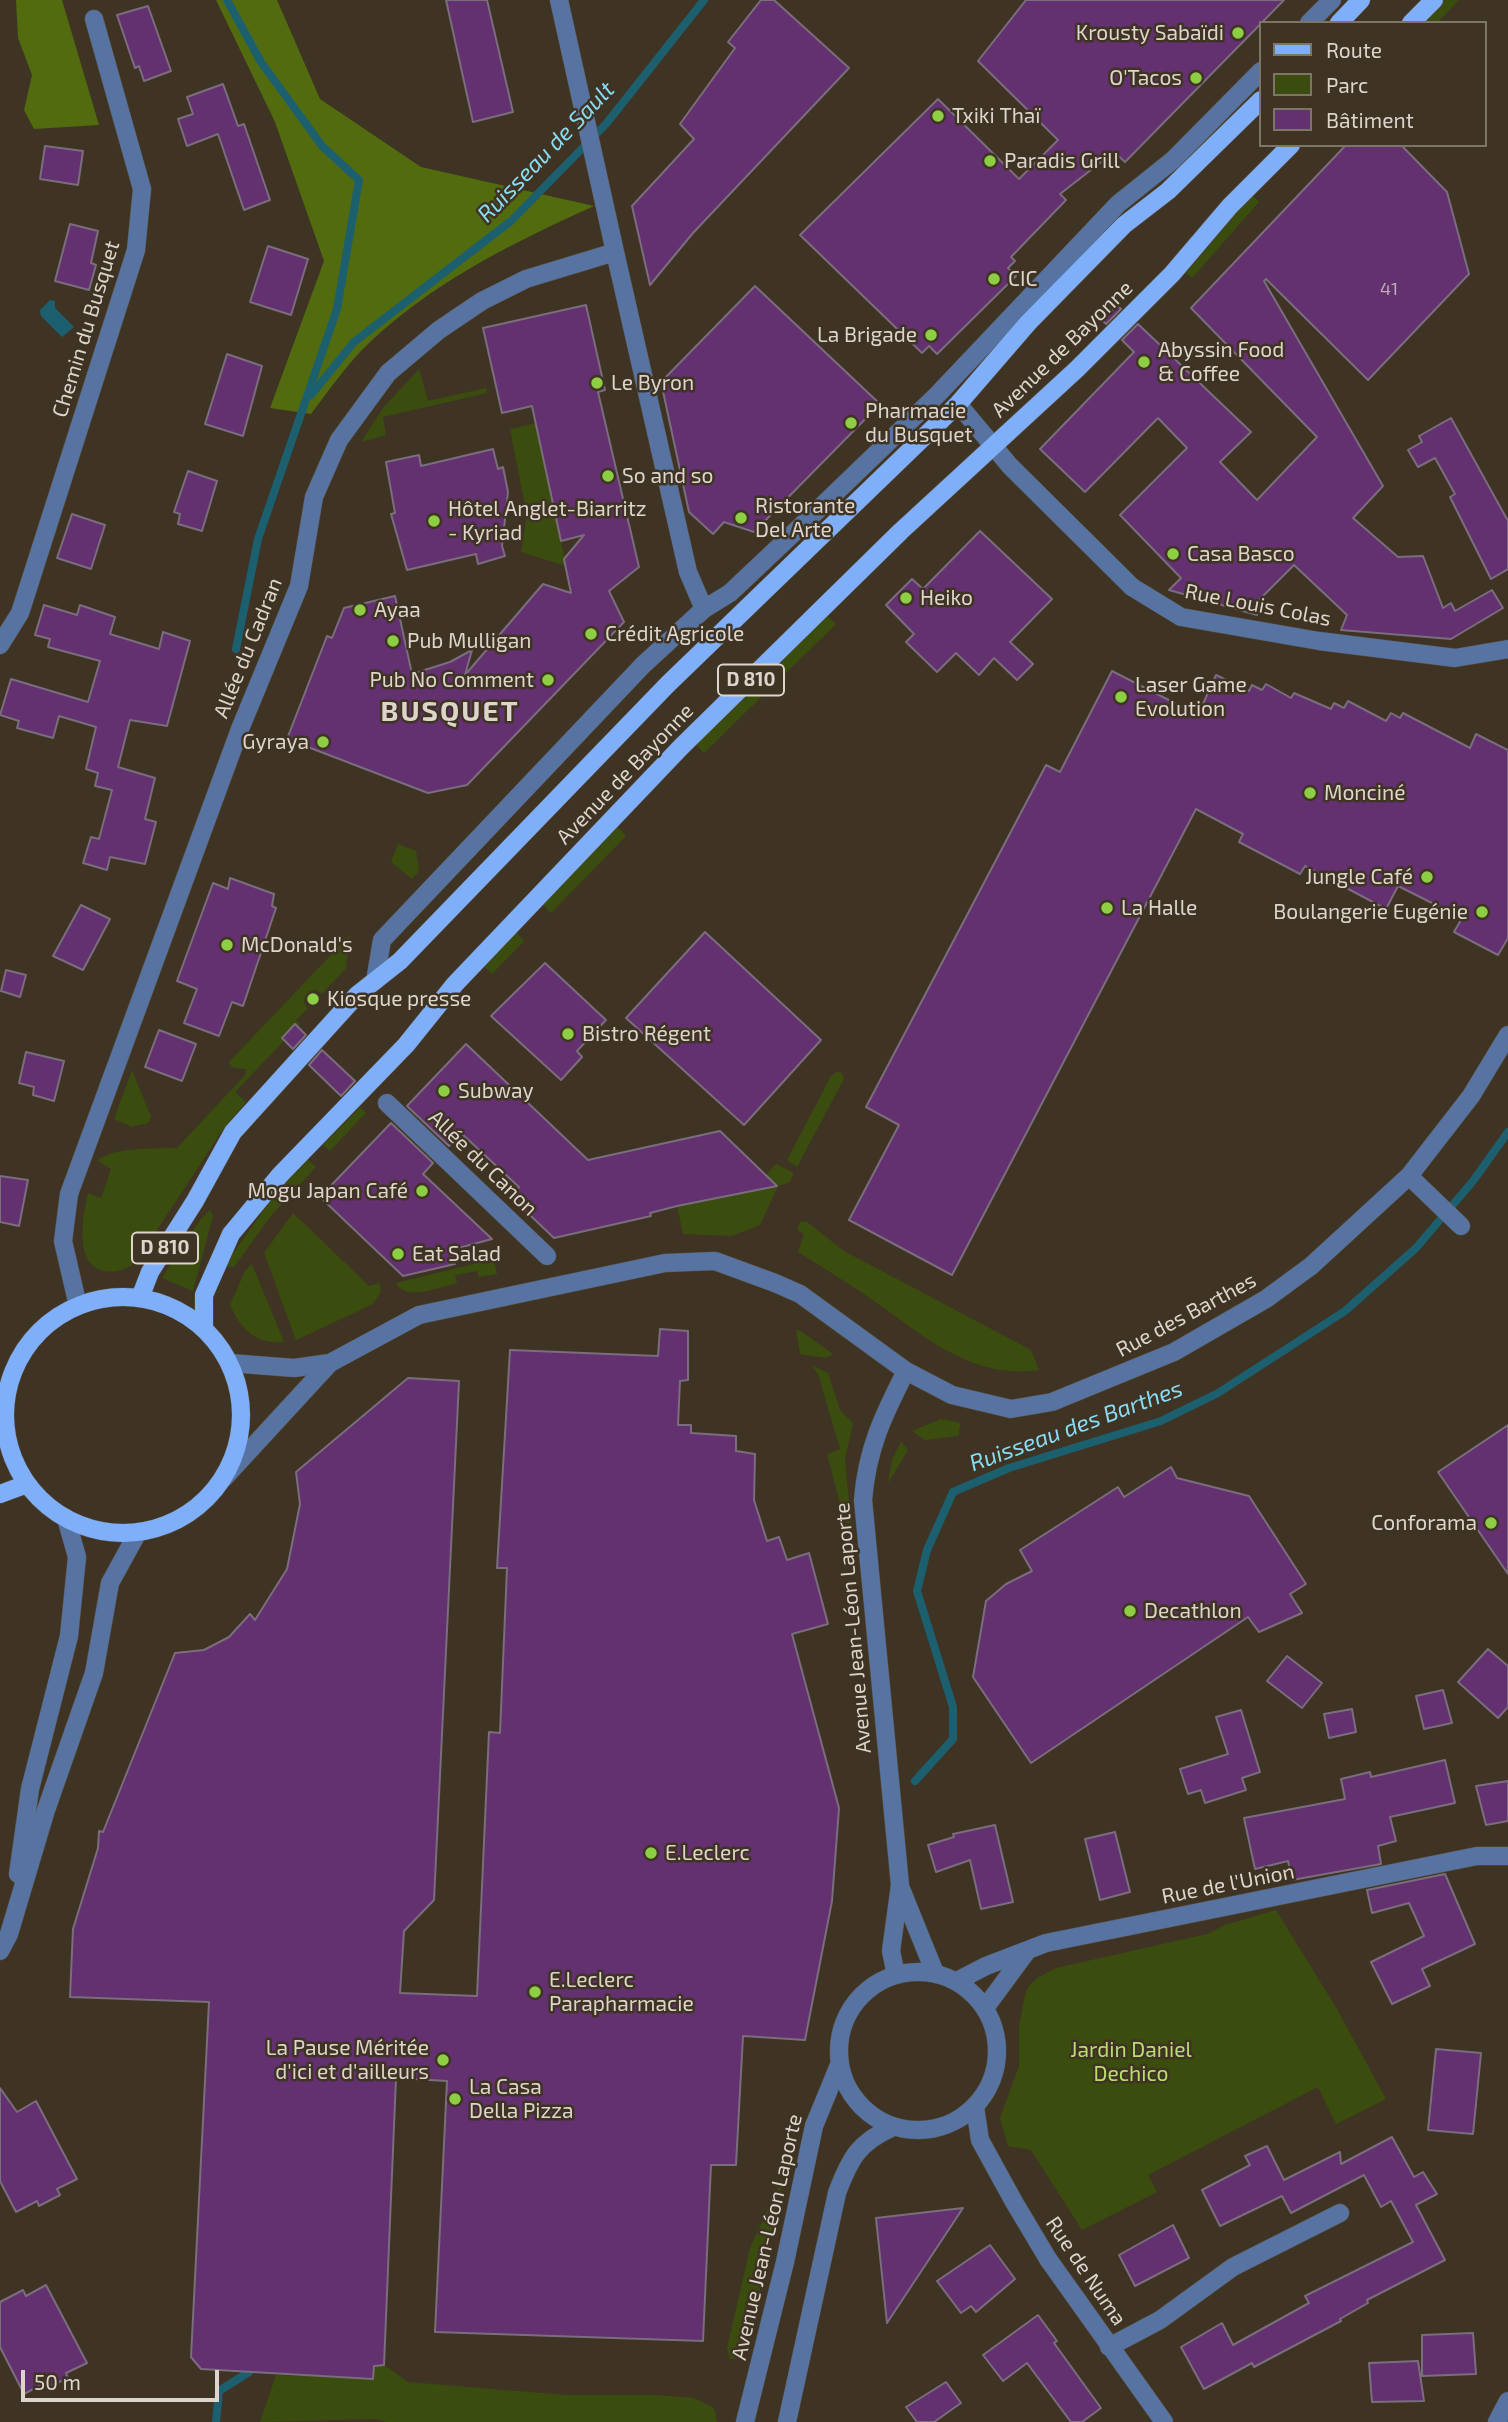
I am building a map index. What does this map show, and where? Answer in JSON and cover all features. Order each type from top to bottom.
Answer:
[{"type":"main road","points":[[1341,21],[1361,0]]},
{"type":"main road","points":[[1413,21],[1434,0]]},
{"type":"main road","name":"Avenue de Bayonne","points":[[141,1298],[150,1272],[195,1201],[233,1132],[357,995],[400,961],[668,684],[958,404],[1028,323],[1124,225],[1168,191],[1260,101]]},
{"type":"main road","name":"Avenue de Bayonne","points":[[204,1328],[204,1296],[211,1274],[231,1234],[280,1175],[406,1045],[455,984],[681,747],[993,445],[1077,369],[1172,274],[1230,206],[1289,147]]},
{"type":"main road","points":[[109,1298],[141,1298],[175,1308],[204,1328],[230,1363],[241,1413],[239,1442],[224,1478],[198,1507],[170,1524],[138,1532],[105,1532],[66,1518],[48,1507],[27,1484],[3,1436],[3,1398],[14,1370],[30,1343],[51,1321],[78,1306],[109,1298]]},
{"type":"main road","points":[[0,1494],[27,1484]]},
{"type":"street","points":[[559,0],[688,572],[704,609]]},
{"type":"street","points":[[1311,21],[1332,0]]},
{"type":"street","name":"Chemin du Busquet","points":[[0,645],[20,612],[136,250],[142,189],[94,19]]},
{"type":"street","points":[[375,981],[382,940],[643,665],[704,609],[730,593],[801,526],[937,395],[1118,204],[1173,160],[1260,72]]},
{"type":"street","name":"Allée du Cadran","points":[[78,1306],[64,1241],[69,1194],[240,729],[299,586],[314,497],[339,440],[388,373],[471,308],[526,279],[592,257],[615,253]]},
{"type":"street","name":"Rue Louis Colas","points":[[958,404],[993,445],[1132,587],[1181,617],[1319,641],[1455,658],[1508,649]]},
{"type":"street","name":"Rue des Barthes","points":[[906,1371],[963,1399],[1012,1409],[1052,1402],[1174,1353],[1266,1299],[1347,1236],[1409,1176],[1471,1096],[1508,1035]]},
{"type":"street","name":"Allée du Canon","points":[[387,1102],[547,1256]]},
{"type":"street","points":[[1409,1176],[1461,1226]]},
{"type":"street","points":[[224,1478],[330,1363],[419,1315],[665,1263],[715,1261],[749,1270],[800,1294],[906,1371]]},
{"type":"street","points":[[230,1363],[294,1368],[330,1363]]},
{"type":"street","name":"Avenue Jean-Léon Laporte","points":[[896,1975],[891,1951],[900,1885],[863,1500],[866,1464],[879,1423],[906,1371]]},
{"type":"street","points":[[9,1934],[30,1788],[69,1636],[77,1557],[66,1518]]},
{"type":"street","points":[[0,1951],[9,1934],[94,1673],[110,1583],[138,1532]]},
{"type":"street","points":[[69,1636],[102,1634]]},
{"type":"street","points":[[30,1788],[67,1751]]},
{"type":"street","name":"Rue de l'Union","points":[[957,1981],[986,1966],[1046,1943],[1477,1856],[1508,1856]]},
{"type":"street","name":"Avenue Jean-Léon Laporte","points":[[900,1885],[935,1973]]},
{"type":"street","points":[[985,2008],[1027,1951]]},
{"type":"street","points":[[935,1973],[957,1981],[972,1991],[985,2008],[995,2028],[998,2052],[995,2075],[975,2107],[950,2124],[920,2131],[893,2127],[857,2104],[845,2085],[839,2065],[838,2043],[845,2020],[858,1998],[877,1983],[896,1975],[935,1973]]},
{"type":"street","name":"Avenue Jean-Léon Laporte","points":[[745,2422],[785,2262],[814,2126],[839,2065]]},
{"type":"street","name":"Rue de Numa","points":[[975,2107],[980,2140],[1048,2259],[1164,2422]]},
{"type":"street","points":[[950,2124],[980,2140]]},
{"type":"street","points":[[788,2422],[837,2193],[850,2159],[874,2136],[893,2127]]},
{"type":"street","points":[[1109,2347],[1160,2320],[1233,2267],[1340,2213]]},
{"type":"street","points":[[1497,2422],[1508,2401]]},
{"type":"green space","points":[[16,0],[62,0],[99,125],[34,129],[24,110],[32,75],[18,38]]},
{"type":"green space","points":[[216,0],[277,0],[320,99],[421,167],[594,206],[501,251],[441,286],[413,306],[361,351],[311,414],[270,408],[324,261],[275,122]]},
{"type":"green space","points":[[1445,0],[1459,0],[1439,21],[1425,21]]},
{"type":"green space","points":[[1252,195],[1259,202],[1192,278],[1186,273]]},
{"type":"green space","points":[[419,369],[428,401],[486,388],[487,393],[383,417],[386,435],[361,442],[383,408]]},
{"type":"green space","points":[[575,415],[538,431],[564,556],[628,576],[620,583],[521,552],[527,515],[510,429]]},
{"type":"green space","points":[[827,615],[836,624],[704,753],[695,743]]},
{"type":"green space","points":[[617,826],[626,836],[551,913],[542,904]]},
{"type":"green space","points":[[398,844],[416,851],[419,871],[412,879],[391,862]]},
{"type":"green space","points":[[516,932],[524,941],[492,974],[484,966]]},
{"type":"green space","points":[[350,935],[346,968],[322,994],[315,989],[303,1002],[308,1008],[296,1020],[300,1024],[235,1092],[246,1102],[222,1131],[136,1262],[114,1271],[95,1267],[84,1250],[84,1214],[88,1193],[101,1198],[111,1169],[97,1160],[126,1150],[177,1148],[246,1074],[246,1069],[233,1068],[229,1062]]},
{"type":"green space","points":[[132,1070],[151,1117],[148,1123],[132,1127],[114,1119]]},
{"type":"green space","points":[[837,1072],[842,1073],[844,1079],[797,1167],[787,1160],[831,1076]]},
{"type":"green space","points":[[360,1107],[366,1113],[330,1151],[323,1145]]},
{"type":"green space","points":[[308,1160],[316,1167],[270,1217],[234,1267],[224,1266],[276,1193]]},
{"type":"green space","points":[[776,1164],[794,1173],[790,1182],[778,1186],[760,1225],[732,1236],[683,1234],[677,1206],[768,1188],[773,1182],[766,1175]]},
{"type":"green space","points":[[210,1210],[213,1216],[193,1291],[162,1278],[200,1220]]},
{"type":"green space","points":[[293,1213],[369,1286],[379,1283],[381,1291],[373,1304],[296,1340],[264,1253]]},
{"type":"green space","points":[[800,1222],[807,1222],[844,1251],[1031,1350],[1039,1370],[995,1369],[975,1363],[937,1345],[798,1252],[804,1234],[797,1230]]},
{"type":"green space","points":[[494,1259],[497,1274],[479,1277],[477,1271],[455,1275],[457,1283],[432,1290],[407,1292],[396,1283]]},
{"type":"green space","points":[[252,1264],[284,1342],[265,1341],[251,1334],[239,1322],[230,1305],[245,1271]]},
{"type":"green space","points":[[796,1330],[833,1354],[826,1358],[800,1354]]},
{"type":"green space","points":[[811,1365],[828,1373],[840,1410],[853,1423],[845,1459],[851,1523],[845,1523],[827,1454],[840,1449],[818,1374]]},
{"type":"green space","points":[[941,1419],[961,1423],[958,1436],[925,1440],[912,1431]]},
{"type":"green space","points":[[901,1441],[908,1450],[888,1483],[892,1460]]},
{"type":"green space","name":"Jardin Daniel Dechico","points":[[1276,1910],[1337,2009],[1386,2099],[1336,2124],[1318,2087],[1148,2175],[1157,2192],[1082,2230],[1031,2150],[1008,2146],[1000,2118],[1019,2066],[1019,2028],[1028,1987],[1037,1978],[1056,1968],[1207,1934],[1225,1925]]},
{"type":"green space","points":[[784,2174],[748,2348],[741,2358],[730,2359],[727,2348],[750,2248]]},
{"type":"green space","points":[[384,2365],[408,2382],[565,2395],[656,2395],[694,2398],[714,2408],[717,2422],[386,2422],[376,2419],[260,2422],[276,2375],[341,2377],[350,2366],[350,2378],[372,2379],[374,2366]]},
{"type":"water","points":[[50,300],[55,301],[55,308],[74,327],[62,337],[41,316],[40,310]]},
{"type":"building","points":[[446,0],[487,0],[513,112],[473,122]]},
{"type":"building","points":[[761,0],[774,0],[849,68],[693,233],[650,285],[632,206],[694,139],[680,124],[735,48],[728,42]]},
{"type":"building","points":[[1026,0],[1284,0],[1263,21],[1260,21],[1260,24],[1125,162],[1114,152],[1060,194],[1066,200],[1011,257],[1015,261],[1008,268],[1016,276],[937,354],[929,346],[922,353],[800,235],[938,99],[1019,179],[1058,140],[978,61]]},
{"type":"building","points":[[148,6],[171,71],[144,81],[139,66],[135,68],[117,15]]},
{"type":"building","points":[[223,84],[238,126],[244,124],[270,200],[244,210],[218,134],[187,146],[178,119],[193,114],[187,97]]},
{"type":"building","points":[[45,146],[83,151],[78,185],[40,179]]},
{"type":"building","points":[[1344,147],[1403,147],[1447,192],[1469,274],[1368,380],[1266,279],[1264,281],[1383,486],[1353,518],[1398,557],[1423,556],[1443,608],[1451,603],[1455,611],[1492,590],[1503,608],[1451,639],[1341,630],[1347,615],[1294,565],[1258,601],[1257,615],[1169,590],[1181,578],[1120,515],[1187,448],[1158,418],[1085,492],[1040,449],[1134,352],[1122,340],[1138,324],[1251,432],[1220,462],[1257,500],[1317,437],[1191,308]]},
{"type":"building","points":[[70,224],[98,231],[91,263],[96,265],[89,290],[55,281]]},
{"type":"building","points":[[268,246],[308,259],[291,315],[250,302]]},
{"type":"building","points":[[755,286],[880,404],[754,532],[724,522],[713,534],[689,512],[661,382]]},
{"type":"building","points":[[586,305],[605,390],[598,392],[639,567],[609,591],[624,622],[467,785],[428,793],[287,739],[327,636],[332,638],[344,608],[395,596],[412,674],[450,662],[472,650],[465,675],[543,584],[571,593],[564,559],[584,535],[561,541],[532,406],[502,413],[483,328]]},
{"type":"building","points":[[1117,305],[1121,309],[1106,324],[1102,320]]},
{"type":"building","points":[[227,354],[262,366],[243,436],[205,424]]},
{"type":"building","points":[[1451,418],[1508,521],[1508,569],[1491,579],[1450,497],[1455,494],[1435,458],[1418,467],[1408,450],[1422,442],[1419,436]]},
{"type":"building","points":[[493,449],[498,469],[503,467],[508,492],[502,546],[505,556],[478,564],[476,554],[407,570],[391,514],[395,513],[386,462],[419,455],[421,466]]},
{"type":"building","points":[[188,471],[217,481],[202,531],[178,524],[180,514],[174,512]]},
{"type":"building","points":[[72,514],[105,525],[91,569],[57,558]]},
{"type":"building","points":[[980,531],[1052,599],[1010,642],[1033,664],[1017,680],[994,658],[979,675],[956,653],[937,672],[906,642],[914,634],[886,605],[912,579],[923,589]]},
{"type":"building","points":[[44,605],[77,615],[80,605],[115,617],[110,634],[159,649],[163,632],[190,641],[167,726],[130,720],[118,767],[155,778],[145,819],[156,822],[145,864],[110,857],[107,870],[83,863],[91,837],[99,839],[112,790],[95,786],[98,773],[86,769],[96,727],[59,716],[53,738],[17,728],[19,721],[0,715],[11,679],[88,702],[100,661],[48,647],[50,639],[35,635]]},
{"type":"building","points":[[1112,671],[1198,715],[1216,675],[1249,691],[1252,685],[1262,690],[1266,684],[1291,698],[1294,693],[1331,709],[1334,703],[1344,708],[1348,701],[1386,721],[1391,713],[1400,718],[1403,713],[1470,748],[1476,734],[1508,750],[1508,938],[1498,955],[1454,932],[1462,918],[1398,886],[1386,909],[1305,866],[1300,874],[1239,842],[1243,834],[1196,809],[952,1275],[849,1220],[899,1125],[866,1107],[1046,765],[1060,772]]},
{"type":"building","name":"McDonald's","points":[[230,878],[274,894],[272,906],[276,908],[243,1006],[232,1002],[219,1036],[184,1023],[197,989],[177,981],[213,883],[228,889]]},
{"type":"building","points":[[81,905],[110,919],[83,970],[53,956]]},
{"type":"building","points":[[705,932],[821,1040],[744,1125],[626,1018]]},
{"type":"building","name":"Bistro Régent","points":[[545,963],[606,1020],[577,1051],[582,1057],[561,1080],[491,1016]]},
{"type":"building","points":[[6,970],[26,975],[20,997],[1,991]]},
{"type":"building","points":[[295,1024],[306,1035],[293,1049],[282,1038]]},
{"type":"building","points":[[159,1030],[196,1044],[182,1081],[145,1067]]},
{"type":"building","points":[[466,1044],[588,1160],[720,1131],[777,1186],[677,1206],[650,1213],[651,1216],[554,1238],[510,1196],[519,1187],[461,1133],[449,1146],[407,1106]]},
{"type":"building","points":[[322,1050],[355,1081],[341,1096],[309,1065]]},
{"type":"building","points":[[26,1052],[64,1061],[54,1101],[33,1095],[34,1087],[19,1083]]},
{"type":"building","points":[[391,1123],[433,1163],[423,1174],[492,1239],[451,1250],[455,1264],[403,1276],[320,1197]]},
{"type":"building","points":[[0,1176],[28,1180],[19,1226],[0,1222]]},
{"type":"building","points":[[660,1329],[688,1331],[688,1380],[680,1381],[678,1425],[691,1425],[691,1433],[736,1436],[736,1451],[755,1454],[754,1500],[767,1541],[779,1537],[787,1560],[809,1553],[828,1624],[792,1634],[839,1808],[832,1901],[805,2040],[743,2036],[736,2165],[711,2165],[703,2341],[435,2332],[447,2081],[396,2078],[384,2365],[374,2366],[373,2379],[201,2369],[191,2357],[209,2002],[70,1997],[73,1929],[98,1848],[99,1831],[103,1832],[175,1653],[204,1650],[229,1637],[250,1614],[255,1620],[287,1569],[300,1504],[296,1472],[408,1378],[459,1381],[434,1900],[404,1931],[400,1993],[477,1996],[489,1732],[500,1733],[507,1568],[497,1568],[510,1350],[658,1356]]},
{"type":"building","name":"Conforama","points":[[1508,1425],[1508,1574],[1438,1472]]},
{"type":"building","name":"Decathlon","points":[[1171,1467],[1177,1478],[1249,1496],[1306,1584],[1290,1594],[1302,1613],[1259,1632],[1248,1617],[1031,1763],[973,1677],[986,1601],[1006,1584],[1032,1571],[1020,1550],[1118,1487],[1124,1497]]},
{"type":"building","points":[[1488,1649],[1508,1666],[1508,1707],[1498,1718],[1458,1682]]},
{"type":"building","points":[[1287,1656],[1322,1683],[1302,1708],[1267,1681]]},
{"type":"building","points":[[1443,1690],[1452,1723],[1424,1729],[1416,1696]]},
{"type":"building","points":[[1352,1709],[1356,1732],[1329,1738],[1324,1714]]},
{"type":"building","points":[[1241,1710],[1260,1772],[1242,1778],[1246,1790],[1205,1803],[1201,1790],[1188,1794],[1180,1769],[1228,1754],[1216,1717]]},
{"type":"building","points":[[1445,1760],[1455,1803],[1390,1817],[1396,1841],[1378,1846],[1381,1864],[1292,1880],[1288,1861],[1255,1869],[1244,1818],[1345,1799],[1341,1779],[1370,1772],[1371,1777]]},
{"type":"building","points":[[1508,1781],[1508,1821],[1486,1825],[1476,1786]]},
{"type":"building","points":[[995,1825],[1013,1902],[981,1909],[970,1860],[936,1872],[928,1845],[954,1837],[953,1834]]},
{"type":"building","points":[[1115,1832],[1130,1892],[1100,1900],[1085,1839]]},
{"type":"building","points":[[1445,1874],[1475,1944],[1422,1969],[1430,1986],[1392,2004],[1371,1962],[1424,1936],[1409,1903],[1372,1913],[1367,1890]]},
{"type":"building","points":[[1436,2049],[1481,2053],[1473,2134],[1428,2130]]},
{"type":"building","points":[[0,2088],[17,2112],[36,2101],[77,2179],[57,2189],[60,2195],[39,2206],[37,2201],[16,2212],[0,2181]]},
{"type":"building","points":[[1392,2137],[1414,2177],[1423,2172],[1437,2194],[1416,2205],[1445,2260],[1367,2300],[1368,2303],[1340,2319],[1341,2321],[1254,2367],[1252,2363],[1204,2389],[1181,2347],[1222,2323],[1233,2345],[1309,2303],[1305,2296],[1413,2242],[1391,2201],[1381,2207],[1364,2175],[1291,2213],[1282,2196],[1220,2226],[1202,2190],[1250,2165],[1245,2156],[1267,2146],[1284,2180],[1340,2152],[1341,2164]]},
{"type":"building","points":[[963,2208],[887,2323],[876,2218]]},
{"type":"building","points":[[1173,2225],[1189,2258],[1135,2286],[1119,2255]]},
{"type":"building","points":[[990,2245],[1015,2279],[976,2312],[971,2306],[961,2313],[937,2281]]},
{"type":"building","points":[[46,2285],[87,2363],[66,2373],[68,2378],[46,2388],[43,2384],[24,2394],[0,2347],[0,2302],[23,2290],[26,2296]]},
{"type":"building","points":[[1038,2315],[1057,2341],[1054,2343],[1101,2408],[1082,2422],[1071,2422],[1027,2363],[1003,2381],[983,2355]]},
{"type":"building","points":[[1473,2333],[1476,2374],[1422,2376],[1422,2335]]},
{"type":"building","points":[[1418,2361],[1424,2401],[1372,2402],[1369,2363]]},
{"type":"building","points":[[946,2382],[961,2403],[934,2422],[917,2422],[906,2407]]},
{"type":"waterway","points":[[227,0],[261,62],[322,146],[359,180],[337,309],[258,539],[236,649]]},
{"type":"waterway","name":"Ruisseau de Sault","points":[[311,395],[354,342],[511,221],[606,124],[704,0]]},
{"type":"waterway","name":"Ruisseau des Barthes","points":[[915,1781],[953,1739],[953,1707],[917,1591],[927,1550],[953,1492],[1009,1468],[1161,1421],[1218,1393],[1345,1311],[1416,1248],[1473,1181],[1508,1132]]},
{"type":"waterway","name":"Ruisseau des Barthes","points":[[216,2422],[219,2391],[249,2372]]},
{"type":"place","name":"Krousty Sabaïdi","points":[[1238,33]]},
{"type":"place","name":"O'Tacos","points":[[1196,78]]},
{"type":"place","name":"Txiki Thaï","points":[[938,116]]},
{"type":"place","name":"Paradis Grill","points":[[990,161]]},
{"type":"place","name":"CIC","points":[[994,279]]},
{"type":"place","name":"La Brigade","points":[[931,335]]},
{"type":"place","name":"Abyssin Food & Coffee","points":[[1144,362]]},
{"type":"place","name":"Le Byron","points":[[597,383]]},
{"type":"place","name":"Pharmacie du Busquet","points":[[851,423]]},
{"type":"place","name":"So and so","points":[[608,476]]},
{"type":"place","name":"Ristorante Del Arte","points":[[741,518]]},
{"type":"place","name":"Hôtel Anglet-Biarritz - Kyriad","points":[[434,521]]},
{"type":"place","name":"Casa Basco","points":[[1173,554]]},
{"type":"place","name":"Heiko","points":[[906,598]]},
{"type":"place","name":"Ayaa","points":[[360,610]]},
{"type":"place","name":"Crédit Agricole","points":[[591,634]]},
{"type":"place","name":"Pub Mulligan","points":[[393,641]]},
{"type":"place","name":"Pub No Comment","points":[[548,680]]},
{"type":"place","name":"Laser Game Evolution","points":[[1121,697]]},
{"type":"place","name":"Gyraya","points":[[323,742]]},
{"type":"place","name":"Monciné","points":[[1310,793]]},
{"type":"place","name":"Jungle Café","points":[[1427,877]]},
{"type":"place","name":"La Halle","points":[[1107,908]]},
{"type":"place","name":"Boulangerie Eugénie","points":[[1482,912]]},
{"type":"place","name":"McDonald's","points":[[227,945]]},
{"type":"place","name":"Kiosque presse","points":[[313,999]]},
{"type":"place","name":"Bistro Régent","points":[[568,1034]]},
{"type":"place","name":"Subway","points":[[444,1091]]},
{"type":"place","name":"Mogu Japan Café","points":[[422,1191]]},
{"type":"place","name":"Eat Salad","points":[[398,1254]]},
{"type":"place","name":"Conforama","points":[[1491,1523]]},
{"type":"place","name":"Decathlon","points":[[1130,1611]]},
{"type":"place","name":"E.Leclerc","points":[[651,1853]]},
{"type":"place","name":"E.Leclerc Parapharmacie","points":[[535,1992]]},
{"type":"place","name":"La Pause Méritée d'ici et d'ailleurs","points":[[443,2060]]},
{"type":"place","name":"La Casa Della Pizza","points":[[455,2099]]},
{"type":"district","name":"BUSQUET","points":[[450,712]]}]
